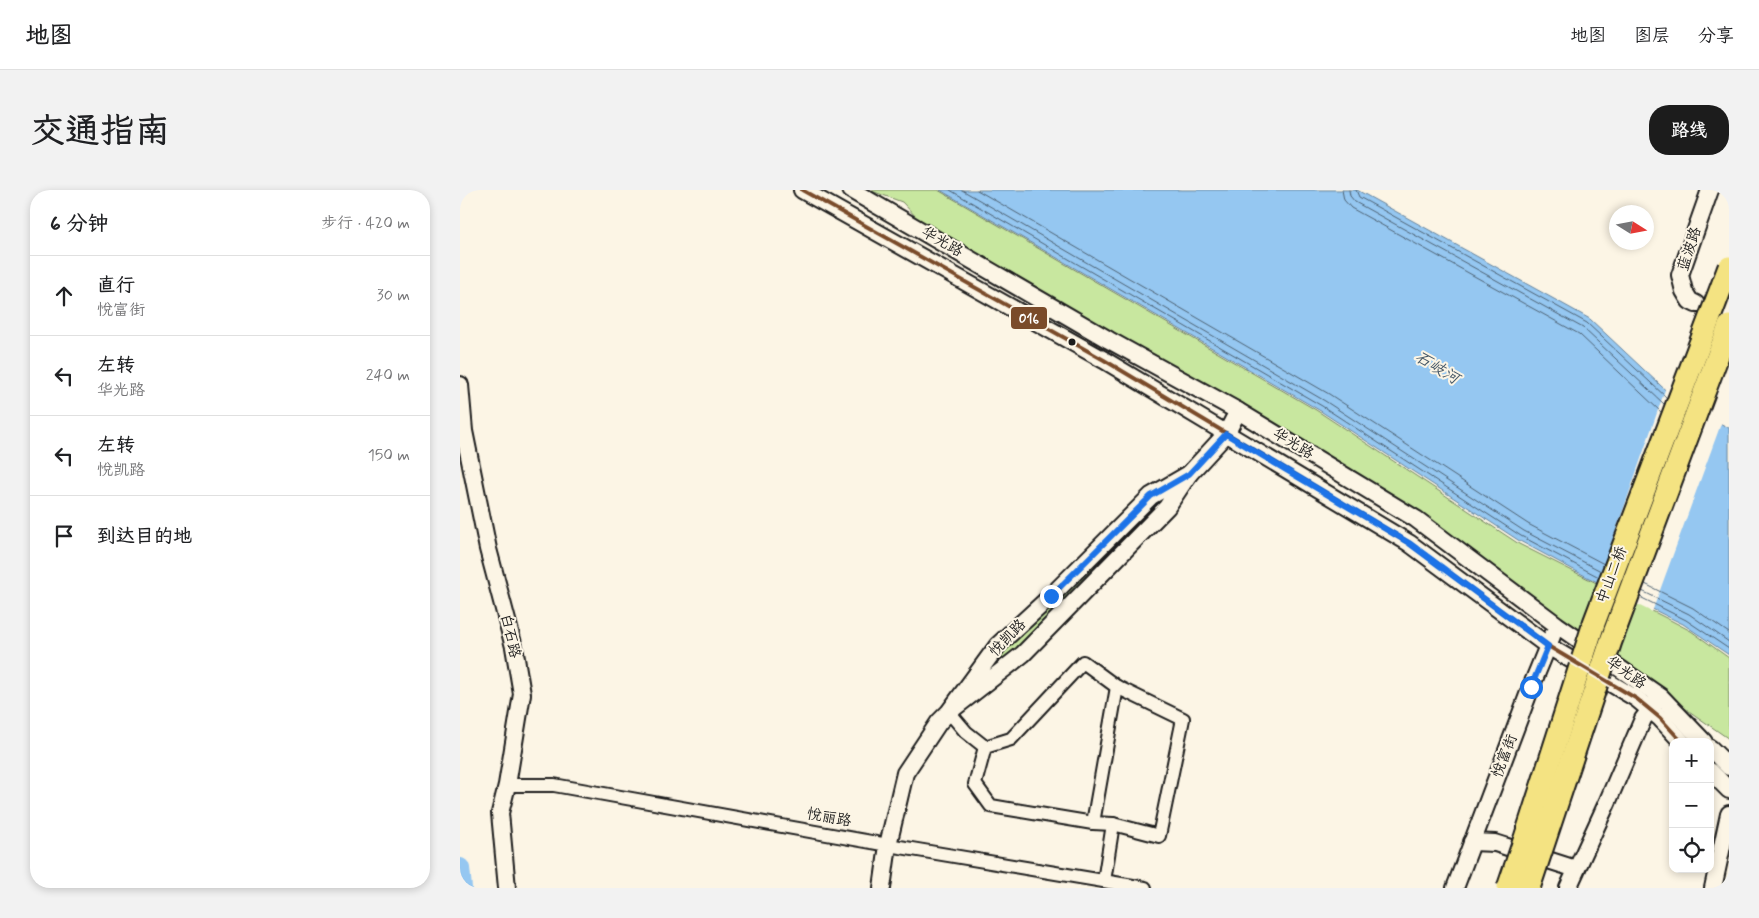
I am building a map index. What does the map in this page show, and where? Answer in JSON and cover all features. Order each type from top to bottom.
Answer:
[{"type":"highway","name":"中山二桥","points":[[1508,888],[1526,838],[1594,623],[1729,267]]},
{"type":"highway","name":"中山二桥","points":[[1529,888],[1611,641],[1729,326]]},
{"type":"street","name":"华光路","points":[[802,190],[1104,360],[1409,543],[1548,646],[1637,699],[1678,738]]},
{"type":"street","name":"华光路","points":[[851,190],[1109,340],[1238,412],[1416,519],[1557,625],[1661,697],[1700,738]]},
{"type":"street","name":"蓝波路","points":[[1696,304],[1690,301],[1684,291],[1680,275],[1710,190]]},
{"type":"street","name":"白石路","points":[[460,385],[464,431],[488,549],[514,647],[522,694],[507,785],[500,813],[507,888]]},
{"type":"street","name":"悦凯路","points":[[882,888],[888,845],[905,773],[939,722],[1023,654],[1166,508],[1189,474],[1226,434],[1238,412]]},
{"type":"street","name":"悦凯路","points":[[949,712],[998,645],[1051,596],[1151,496],[1189,474]]},
{"type":"street","name":"悦富街","points":[[1455,888],[1531,687],[1557,625]]},
{"type":"street","points":[[1083,662],[1117,687],[1183,719],[1159,836],[1113,824],[1093,823],[991,806],[976,784],[985,747],[1011,739],[1083,662]]},
{"type":"street","points":[[1093,823],[1117,687]]},
{"type":"street","points":[[1568,888],[1643,719],[1649,709],[1661,697]]},
{"type":"street","points":[[949,712],[966,732],[985,747]]},
{"type":"street","points":[[1714,752],[1729,767]]},
{"type":"street","points":[[1714,775],[1729,790]]},
{"type":"street","name":"悦丽路","points":[[507,785],[554,785],[888,845],[1145,888]]},
{"type":"street","points":[[1713,888],[1729,814]]},
{"type":"street","points":[[1104,881],[1113,824]]},
{"type":"street","points":[[1472,842],[1495,843],[1576,868]]},
{"type":"green space","points":[[869,190],[938,190],[1316,410],[1519,544],[1691,631],[1729,658],[1729,739],[1603,651],[1440,532],[1048,302],[1013,273],[983,260],[918,219],[902,202]]},
{"type":"green space","points":[[1175,490],[1015,655],[982,678],[1005,645],[1157,497]]},
{"type":"water","name":"石岐河","points":[[940,190],[1357,190],[1590,319],[1676,400],[1729,428],[1729,655],[1683,624],[1589,578],[1518,540],[1319,410]]},
{"type":"pier","points":[[1666,387],[1678,398],[1722,421],[1652,612],[1597,585]]},
{"type":"waterway","points":[[460,868],[462,888]]},
{"type":"transit line","name":"016","points":[[802,190],[1104,360],[1409,543],[1548,646],[1637,699],[1660,718],[1678,738]]},
{"type":"route","points":[[1051,596],[1151,496],[1189,474],[1226,434],[1409,543],[1548,646],[1531,687]]}]
